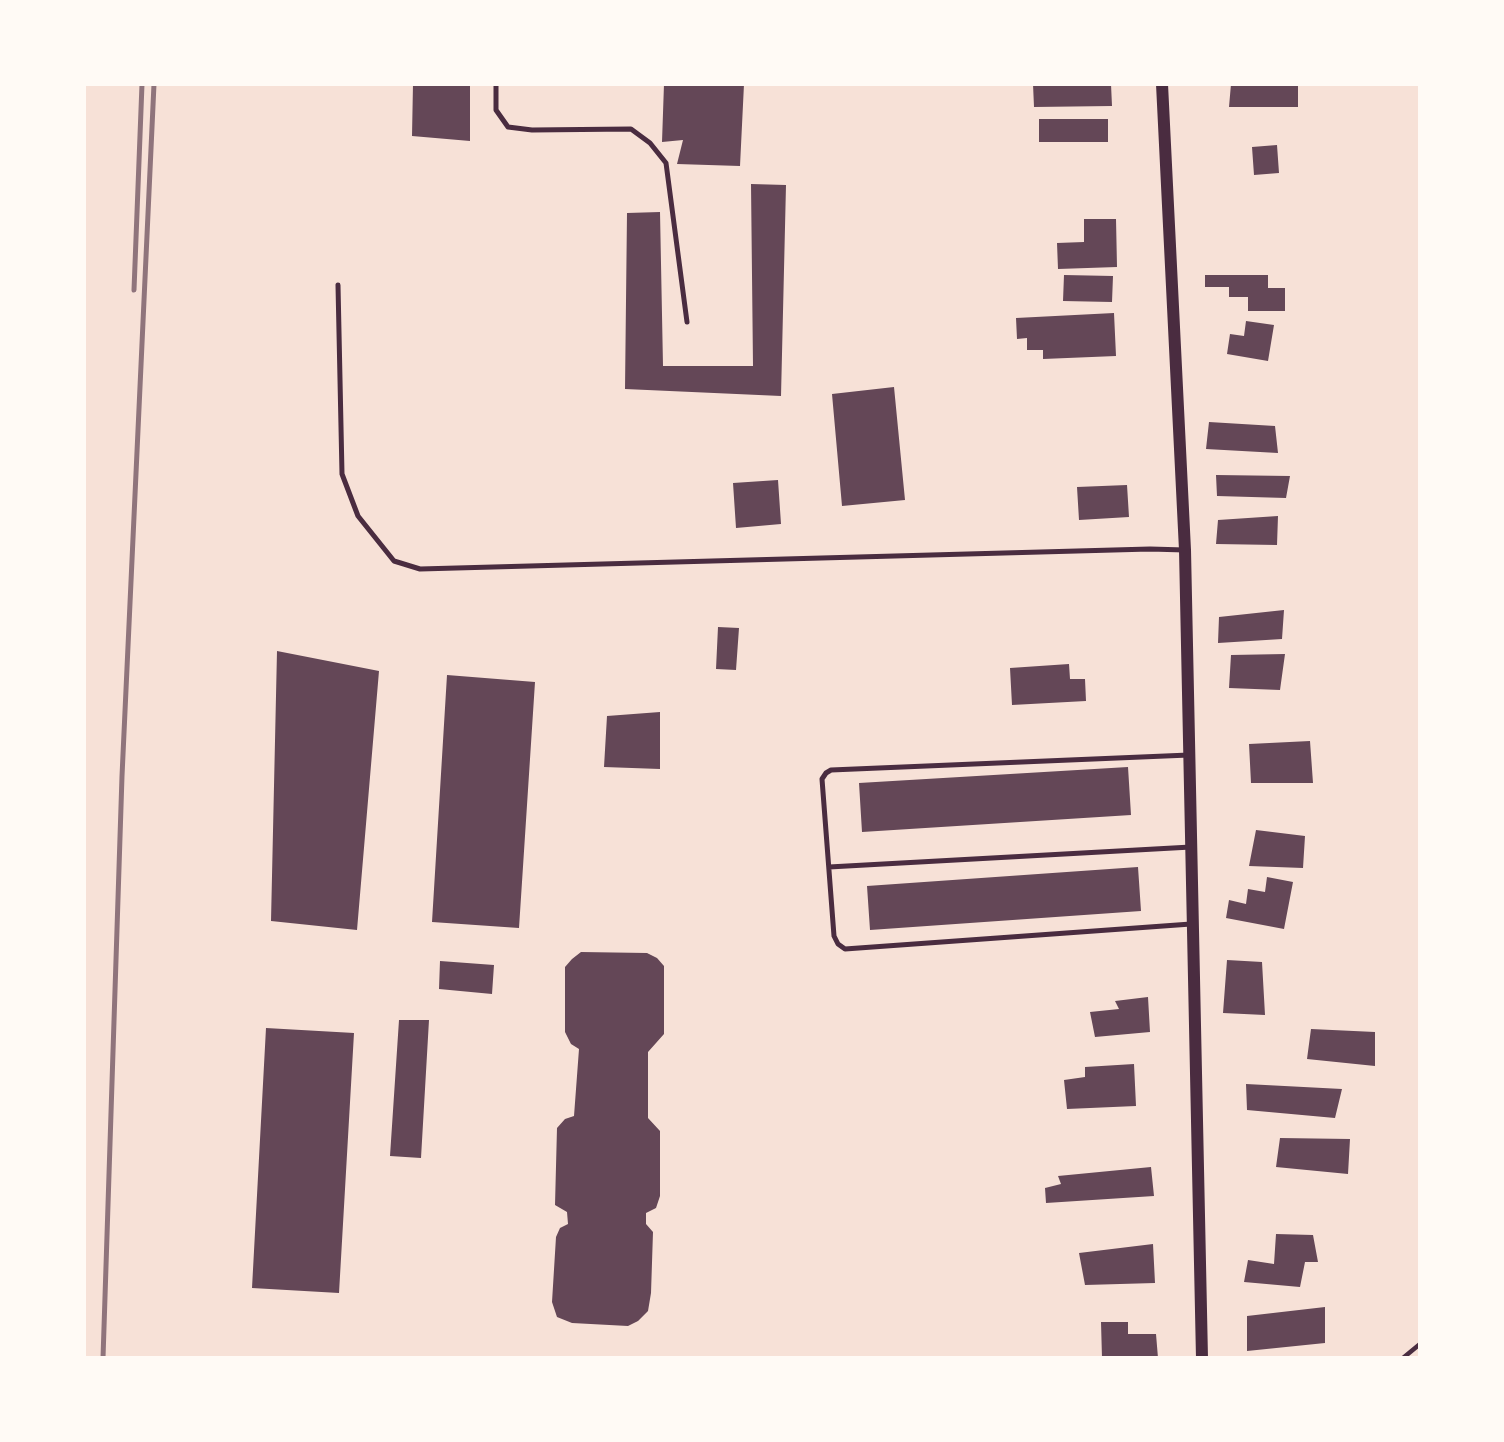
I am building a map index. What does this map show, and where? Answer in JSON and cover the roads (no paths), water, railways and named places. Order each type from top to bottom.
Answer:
[{"type":"street","points":[[1162,84],[1185,550],[1202,1358]]},
{"type":"lane","points":[[496,84],[496,110],[508,127],[533,131],[631,129],[650,143],[666,163],[687,322]]},
{"type":"lane","points":[[338,285],[342,474],[358,516],[394,561],[420,569],[1185,550]]},
{"type":"lane","points":[[1189,755],[831,771],[822,779],[834,936],[838,944],[845,948],[1193,924]]},
{"type":"lane","points":[[828,867],[1191,847]]},
{"type":"railway","points":[[134,290],[142,84]]},
{"type":"railway","points":[[103,1358],[122,776],[154,84]]}]
